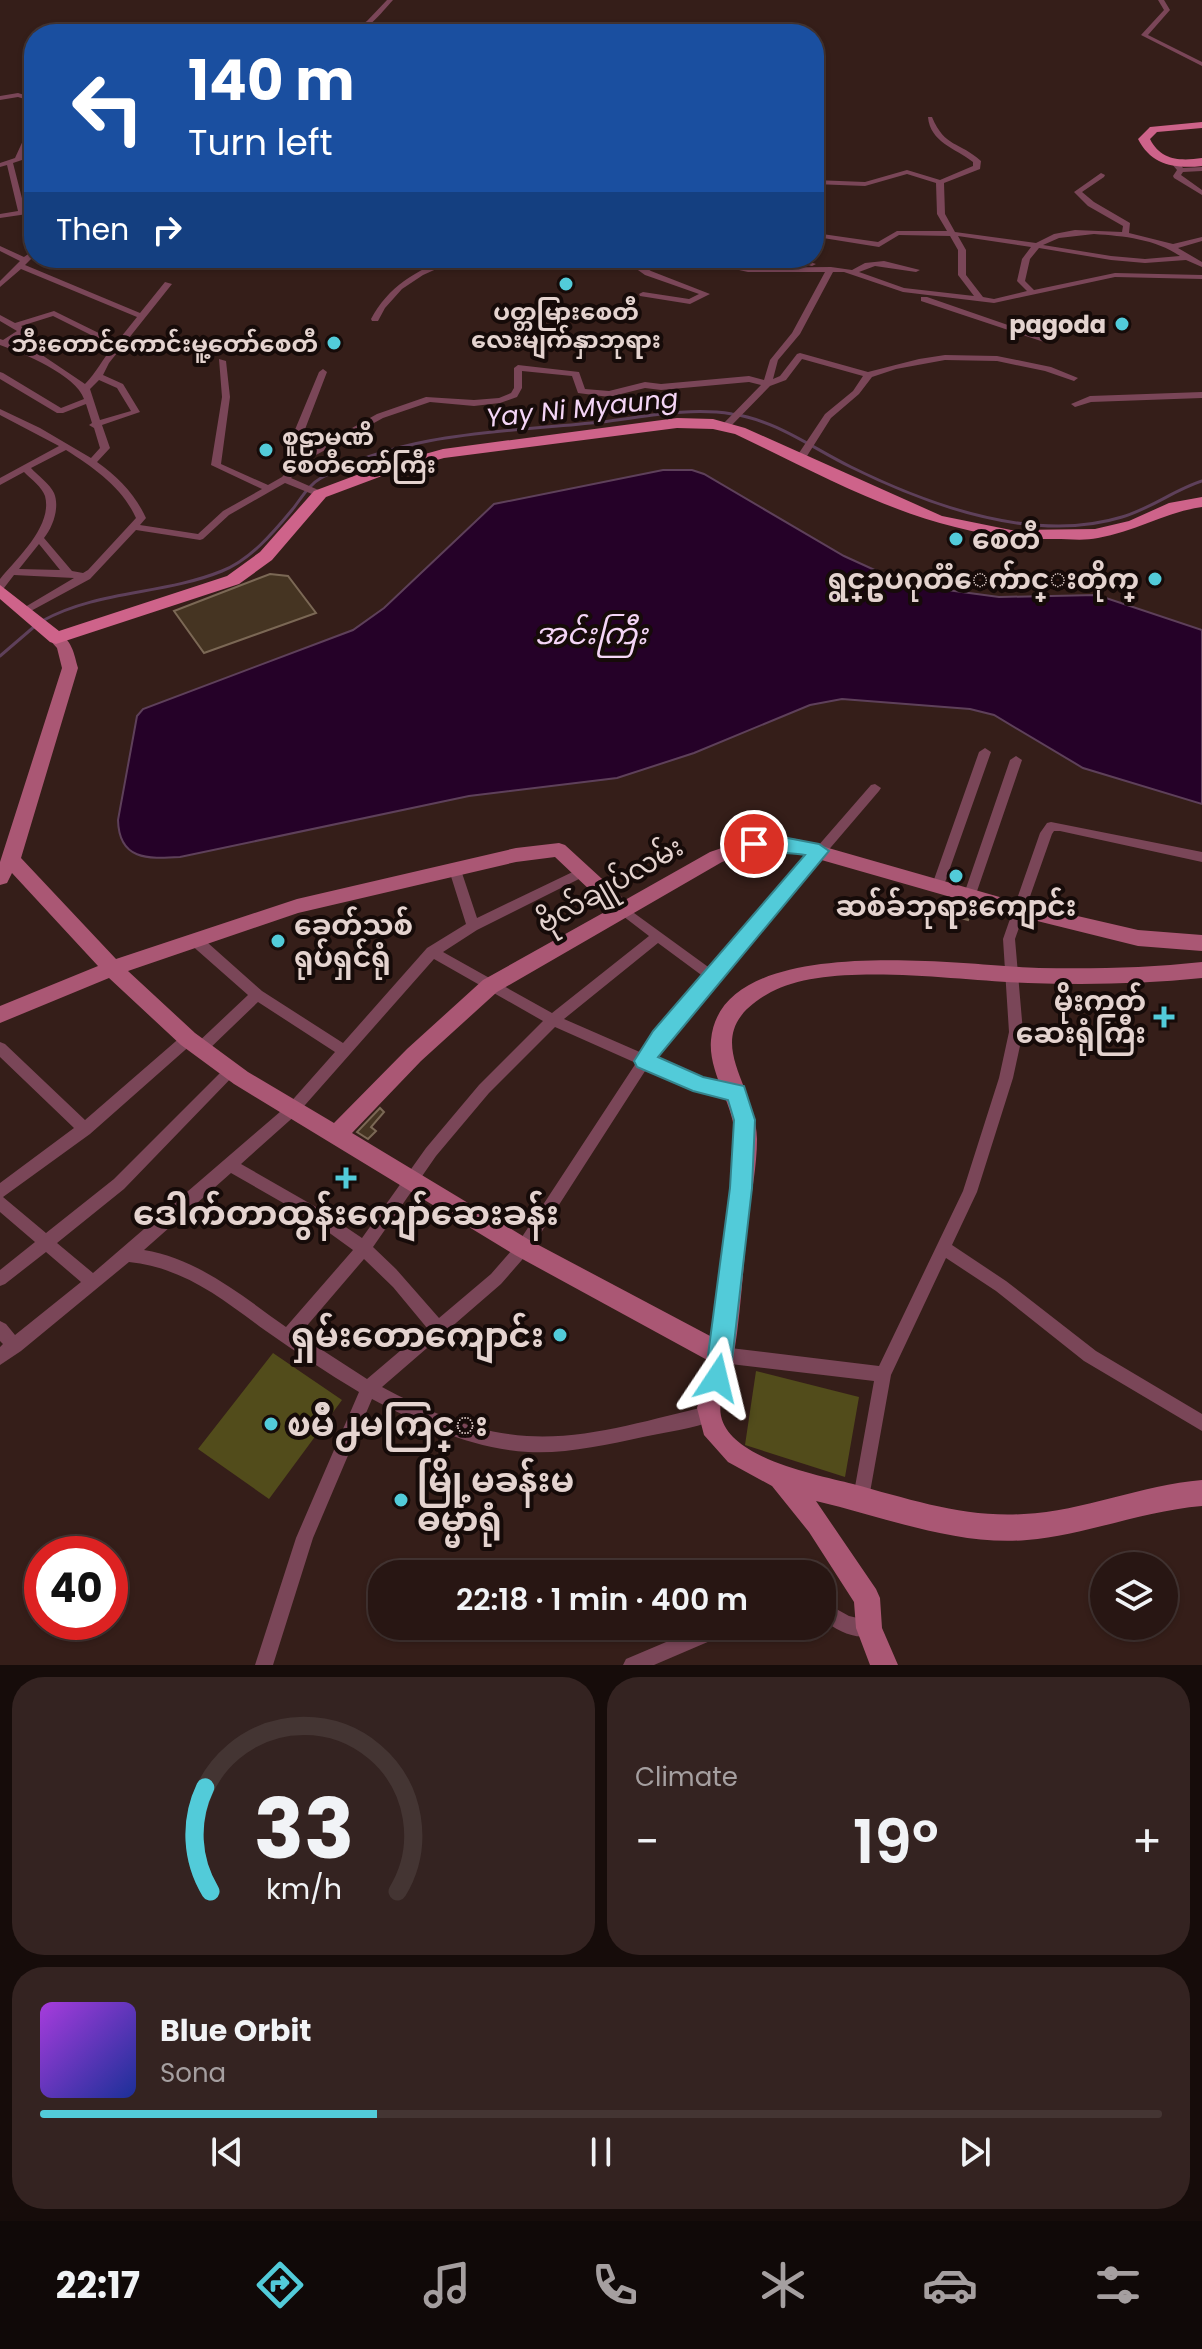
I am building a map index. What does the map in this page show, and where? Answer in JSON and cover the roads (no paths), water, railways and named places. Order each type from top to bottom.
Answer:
[{"type":"main road","points":[[1202,125],[1154,129],[1145,137],[1152,153],[1178,167],[1202,162]]},
{"type":"main road","points":[[0,588],[52,633],[233,580],[266,556],[309,490],[443,454],[657,425],[726,426],[938,520],[1011,535],[1095,534],[1134,525],[1175,506],[1202,502]]},
{"type":"street","points":[[366,24],[390,0]]},
{"type":"street","points":[[1161,0],[1167,10],[1144,35],[1202,64]]},
{"type":"street","points":[[0,98],[16,94],[24,97]]},
{"type":"street","points":[[824,182],[865,184],[907,172],[940,182],[977,167],[977,161],[946,145],[934,132],[930,118]]},
{"type":"street","points":[[0,216],[22,212],[13,159],[24,137]]},
{"type":"street","points":[[0,165],[24,156]]},
{"type":"street","points":[[1202,169],[1178,167],[1177,176],[1202,193]]},
{"type":"street","points":[[1101,175],[1078,192],[1091,204],[1127,225],[1125,235]]},
{"type":"street","points":[[940,182],[941,214],[962,250],[962,275],[981,300]]},
{"type":"street","points":[[824,236],[879,245],[897,233],[953,235],[1134,260],[1184,258]]},
{"type":"street","points":[[1032,292],[1021,281],[1024,260],[1037,245],[1078,233],[1125,235],[1172,247],[1184,258],[1202,265]]},
{"type":"street","points":[[1172,247],[1202,239]]},
{"type":"street","points":[[0,248],[23,264],[0,285]]},
{"type":"street","points":[[854,272],[860,266],[876,263],[916,270]]},
{"type":"street","points":[[32,268],[143,317]]},
{"type":"street","points":[[375,319],[381,307],[414,276],[433,268]]},
{"type":"street","points":[[640,268],[706,294],[690,302],[643,294]]},
{"type":"street","points":[[738,268],[854,272],[1047,340]]},
{"type":"street","points":[[824,268],[829,269]]},
{"type":"street","points":[[767,384],[774,360],[796,334],[829,269]]},
{"type":"street","points":[[903,290],[981,300],[1011,299],[1032,292],[1128,274],[1202,277]]},
{"type":"street","points":[[85,388],[98,376],[168,284]]},
{"type":"street","points":[[14,326],[54,313],[119,346]]},
{"type":"street","points":[[0,317],[23,331],[2,342]]},
{"type":"street","points":[[2,342],[36,355],[85,388],[94,425],[105,448],[92,462]]},
{"type":"street","points":[[726,426],[737,411],[767,384],[783,378],[800,356],[868,375],[898,364],[977,354],[1039,365],[1074,378]]},
{"type":"street","points":[[222,361],[226,397],[216,465],[266,487]]},
{"type":"street","points":[[137,527],[200,537],[211,524],[266,487],[285,479],[297,464],[380,416],[411,404],[441,398],[474,403],[508,398],[518,388],[518,368],[576,374],[581,391],[599,394],[645,385],[667,386],[701,381],[749,379],[767,384]]},
{"type":"street","points":[[297,464],[297,437],[323,372]]},
{"type":"street","points":[[0,375],[60,411],[89,400]]},
{"type":"street","points":[[800,459],[813,444],[830,414],[865,383],[868,375]]},
{"type":"street","points":[[94,425],[136,412],[120,386],[98,376]]},
{"type":"street","points":[[1075,404],[1090,399],[1110,401],[1202,392]]},
{"type":"street","points":[[0,412],[92,462],[135,505],[141,518],[137,527],[86,577],[28,613]]},
{"type":"street","points":[[0,482],[65,447]]},
{"type":"street","points":[[0,588],[15,572],[49,521],[49,493],[25,467]]},
{"type":"street","points":[[285,479],[309,490]]},
{"type":"street","points":[[39,538],[67,572]]},
{"type":"street","points":[[15,572],[43,575],[67,572],[86,577]]},
{"type":"street","points":[[0,878],[11,860],[70,668],[64,646],[52,633]]},
{"type":"street","points":[[937,888],[985,752]]},
{"type":"street","points":[[969,897],[1016,760]]},
{"type":"street","points":[[264,1665],[305,1538],[368,1389],[496,1279],[523,1248],[644,1061],[875,788]]},
{"type":"street","points":[[861,1498],[883,1374],[970,1192],[1006,1078],[1016,1032],[1009,939],[1046,833],[1051,826],[1202,857]]},
{"type":"street","name":"ဗိုလ်‌ချုပ်‌လမ်း","points":[[337,1134],[490,986],[735,848],[777,843],[819,851],[1017,909],[1138,938],[1202,943]]},
{"type":"street","points":[[0,1015],[112,968],[297,906],[516,855],[559,850],[623,910],[713,977]]},
{"type":"street","points":[[11,860],[112,968],[194,1044],[231,1071],[523,1248],[722,1355],[883,1374]]},
{"type":"street","points":[[455,870],[473,926]]},
{"type":"street","points":[[0,1357],[127,1255],[293,1109],[432,952],[473,926],[583,872]]},
{"type":"street","points":[[287,1337],[363,1249],[411,1179],[484,1089],[553,1020],[657,937]]},
{"type":"street","points":[[194,939],[257,995],[345,1052]]},
{"type":"street","points":[[432,952],[553,1020],[709,1088],[737,1093]]},
{"type":"street","points":[[1202,970],[1010,974],[890,969],[824,970],[764,985],[738,1007],[721,1038],[724,1063],[737,1093],[746,1138],[722,1355],[709,1414],[735,1452],[781,1478],[982,1527],[1027,1527],[1095,1517],[1174,1494],[1202,1493]]},
{"type":"street","points":[[0,1192],[85,1130],[257,995]]},
{"type":"street","points":[[0,1048],[85,1130]]},
{"type":"street","points":[[0,1279],[119,1184],[176,1130],[231,1071]]},
{"type":"street","points":[[230,1165],[292,1200],[363,1249],[385,1268],[437,1328]]},
{"type":"street","points":[[0,1203],[93,1283]]},
{"type":"street","points":[[945,1249],[1001,1286],[1090,1356],[1202,1423]]},
{"type":"street","points":[[127,1255],[154,1258],[185,1269],[213,1284],[368,1389],[450,1427],[487,1440],[565,1444],[709,1414]]},
{"type":"street","points":[[0,1329],[15,1346]]},
{"type":"street","points":[[781,1478],[818,1523],[867,1598],[869,1628],[884,1665]]},
{"type":"street","points":[[836,1618],[847,1625],[869,1628]]},
{"type":"street","points":[[632,1665],[692,1640]]},
{"type":"water","name":"အင်းကြီး","points":[[663,470],[692,470],[704,474],[844,556],[879,572],[947,590],[999,597],[1097,595],[1202,630],[1202,804],[1083,768],[994,715],[970,709],[842,699],[810,705],[694,753],[617,778],[469,796],[180,857],[146,857],[129,850],[123,843],[118,820],[137,716],[143,709],[353,630],[384,608],[494,504]]},
{"type":"waterway","name":"Yay Ni Myaung","points":[[42,621],[85,603],[177,585],[222,571],[251,553],[269,537],[312,484],[321,478],[387,451],[458,436],[683,412],[732,414],[779,428],[851,467],[948,507],[983,517],[1054,526],[1088,524],[1122,517],[1202,481]]},
{"type":"waterway","name":"Yay Ni Myaung","points":[[0,656],[35,626]]},
{"type":"place","name":"ပတ္တမြား‌စေတီ‌ လေးမျက်နှာဘုရား","points":[[566,284]]},
{"type":"place","name":"pagoda","points":[[1122,324]]},
{"type":"place","name":"ဘီးတောင်ကောင်းမူ့တော်စေတီ","points":[[334,343]]},
{"type":"place","name":"စူဠာမဏိ စေတီတော်ကြီး","points":[[266,450]]},
{"type":"place","name":"စေတီ","points":[[956,539]]},
{"type":"place","name":"ရွင္ဥပဂုတၱေက်ာင္းတိုက္","points":[[1155,579]]},
{"type":"place","name":"ဆစ်ခ်ဘုရားကျောင်း","points":[[956,876]]},
{"type":"place","name":"ခေတ်သစ် ရုပ်‌ရှင်ရုံ","points":[[278,941]]},
{"type":"place","name":"မိုးကုတ်‌ ‌ဆေးရုံကြီး","points":[[1164,1017]]},
{"type":"place","name":"ဒေါက်တာထွန်းကျော်ဆေးခန်း","points":[[346,1178]]},
{"type":"place","name":"ရှမ်းတောကျောင်း","points":[[560,1335]]},
{"type":"place","name":"ၿမိဳ႕မကြင္း","points":[[271,1424]]},
{"type":"place","name":"မြို့မခန်းမ ဓမ္မာရုံ","points":[[401,1500]]}]
